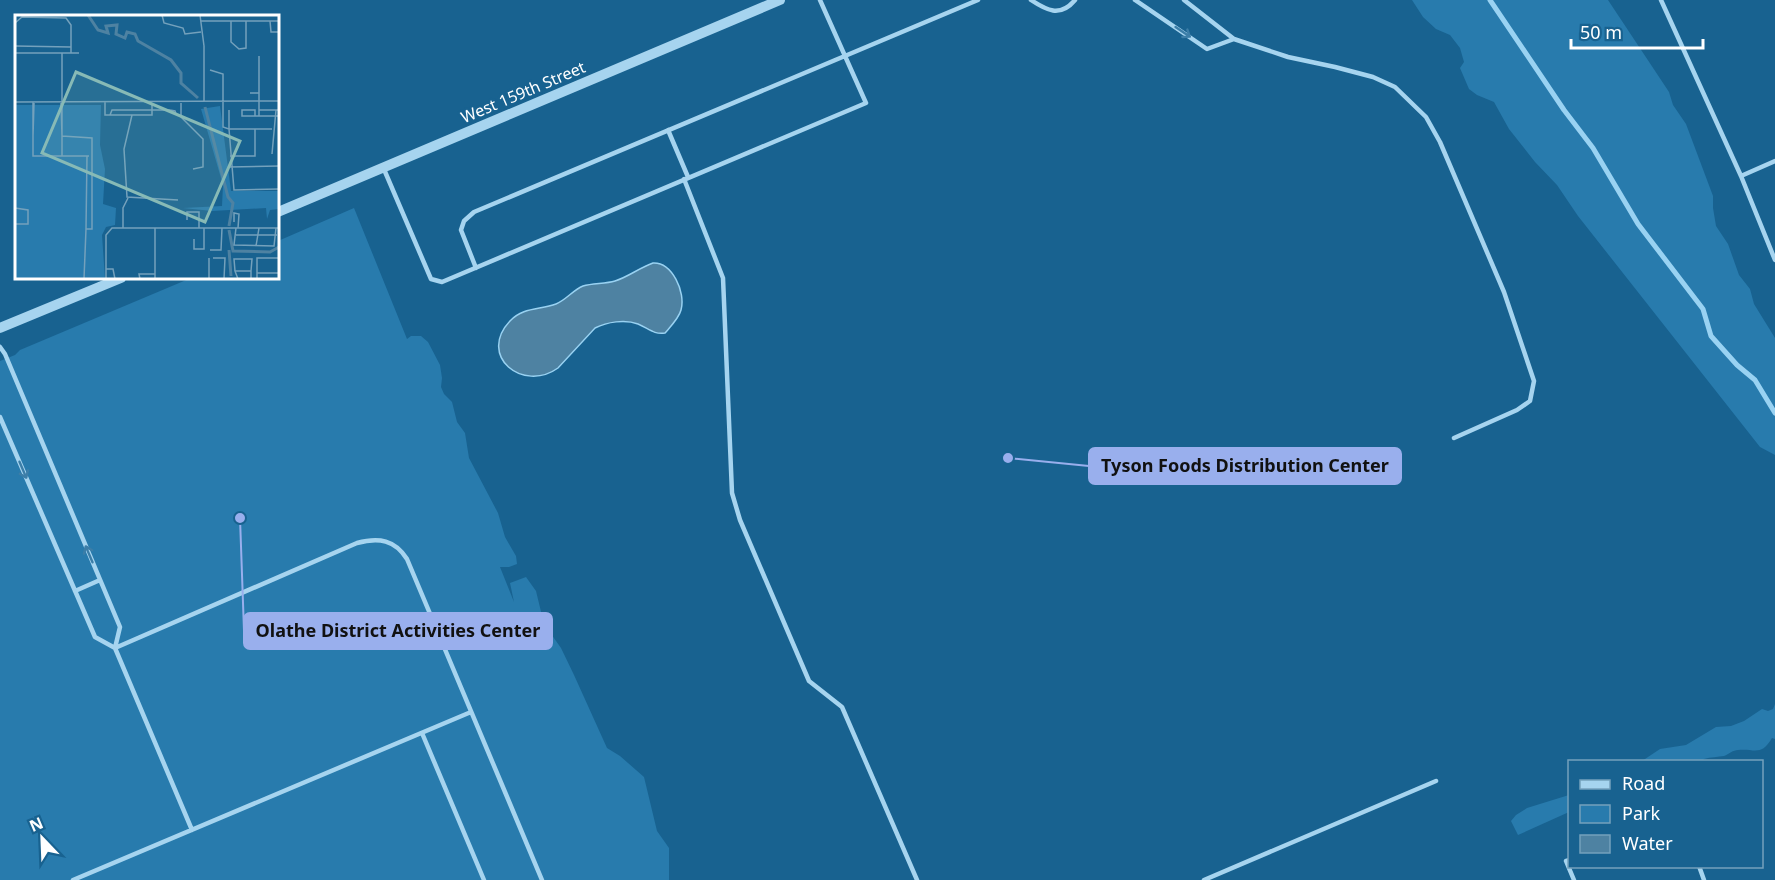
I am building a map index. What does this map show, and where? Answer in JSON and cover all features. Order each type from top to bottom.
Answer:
[{"type":"street","name":"West 159th Street","points":[[279,212],[780,0]]},
{"type":"street","points":[[0,328],[119,279]]},
{"type":"lane","points":[[383,167],[431,279],[442,282],[866,103],[820,0]]},
{"type":"lane","points":[[476,268],[460,230],[464,221],[474,212],[978,0]]},
{"type":"lane","points":[[1030,0],[1047,10],[1054,11],[1072,4],[1075,0]]},
{"type":"lane","points":[[1135,0],[1207,49],[1234,39]]},
{"type":"lane","points":[[1184,0],[1234,39],[1288,57],[1373,77],[1395,87],[1426,117],[1440,142],[1504,292],[1534,381],[1530,401],[1517,410],[1454,438]]},
{"type":"lane","points":[[1661,0],[1741,176],[1775,260]]},
{"type":"lane","points":[[668,130],[723,278],[732,494],[740,520],[809,681],[842,707],[917,880]]},
{"type":"lane","points":[[1741,176],[1775,161]]},
{"type":"lane","points":[[0,347],[10,364],[120,627],[115,648],[192,830]]},
{"type":"lane","points":[[0,417],[95,637],[115,648]]},
{"type":"lane","points":[[115,648],[357,543],[381,539],[392,543],[401,550],[407,560],[542,880]]},
{"type":"lane","points":[[75,591],[100,580]]},
{"type":"lane","points":[[74,880],[471,712]]},
{"type":"lane","points":[[422,733],[484,880]]},
{"type":"lane","points":[[1204,880],[1436,782]]},
{"type":"green space","points":[[1412,0],[1608,0],[1669,92],[1673,105],[1686,124],[1713,196],[1716,226],[1728,244],[1739,275],[1750,289],[1754,304],[1775,338],[1775,455],[1760,447],[1578,216],[1557,185],[1509,129],[1494,102],[1469,89],[1460,68],[1464,62],[1460,48],[1450,35],[1436,29],[1423,17]]},
{"type":"green space","points":[[354,208],[407,339],[411,336],[421,336],[428,342],[440,365],[441,387],[452,402],[457,422],[465,433],[469,458],[498,513],[505,537],[516,556],[517,564],[500,567],[514,602],[510,583],[526,577],[536,591],[544,624],[561,648],[607,748],[644,777],[657,831],[669,848],[669,880],[0,880],[0,361],[15,355],[20,350],[189,279],[279,279],[279,241]]},
{"type":"green space","points":[[1775,704],[1775,739],[1772,738],[1761,750],[1736,750],[1724,756],[1703,760],[1644,760],[1660,749],[1686,745],[1716,727],[1731,726],[1744,721],[1762,709],[1768,711],[1773,709]]},
{"type":"green space","points":[[1568,795],[1568,812],[1518,835],[1511,821],[1527,808]]},
{"type":"water","points":[[653,263],[666,267],[672,273],[681,295],[680,313],[665,333],[654,332],[638,324],[627,322],[600,326],[595,328],[558,368],[545,375],[531,376],[519,373],[508,367],[501,358],[499,347],[501,334],[515,316],[556,304],[583,286],[615,281]]},
{"type":"waterway","points":[[1490,0],[1564,110],[1593,148],[1638,224],[1703,309],[1711,336],[1737,365],[1755,380],[1775,413]]},
{"type":"place","name":"Tyson Foods Distribution Center","points":[[1008,458]]},
{"type":"place","name":"Olathe District Activities Center","points":[[240,518]]}]
